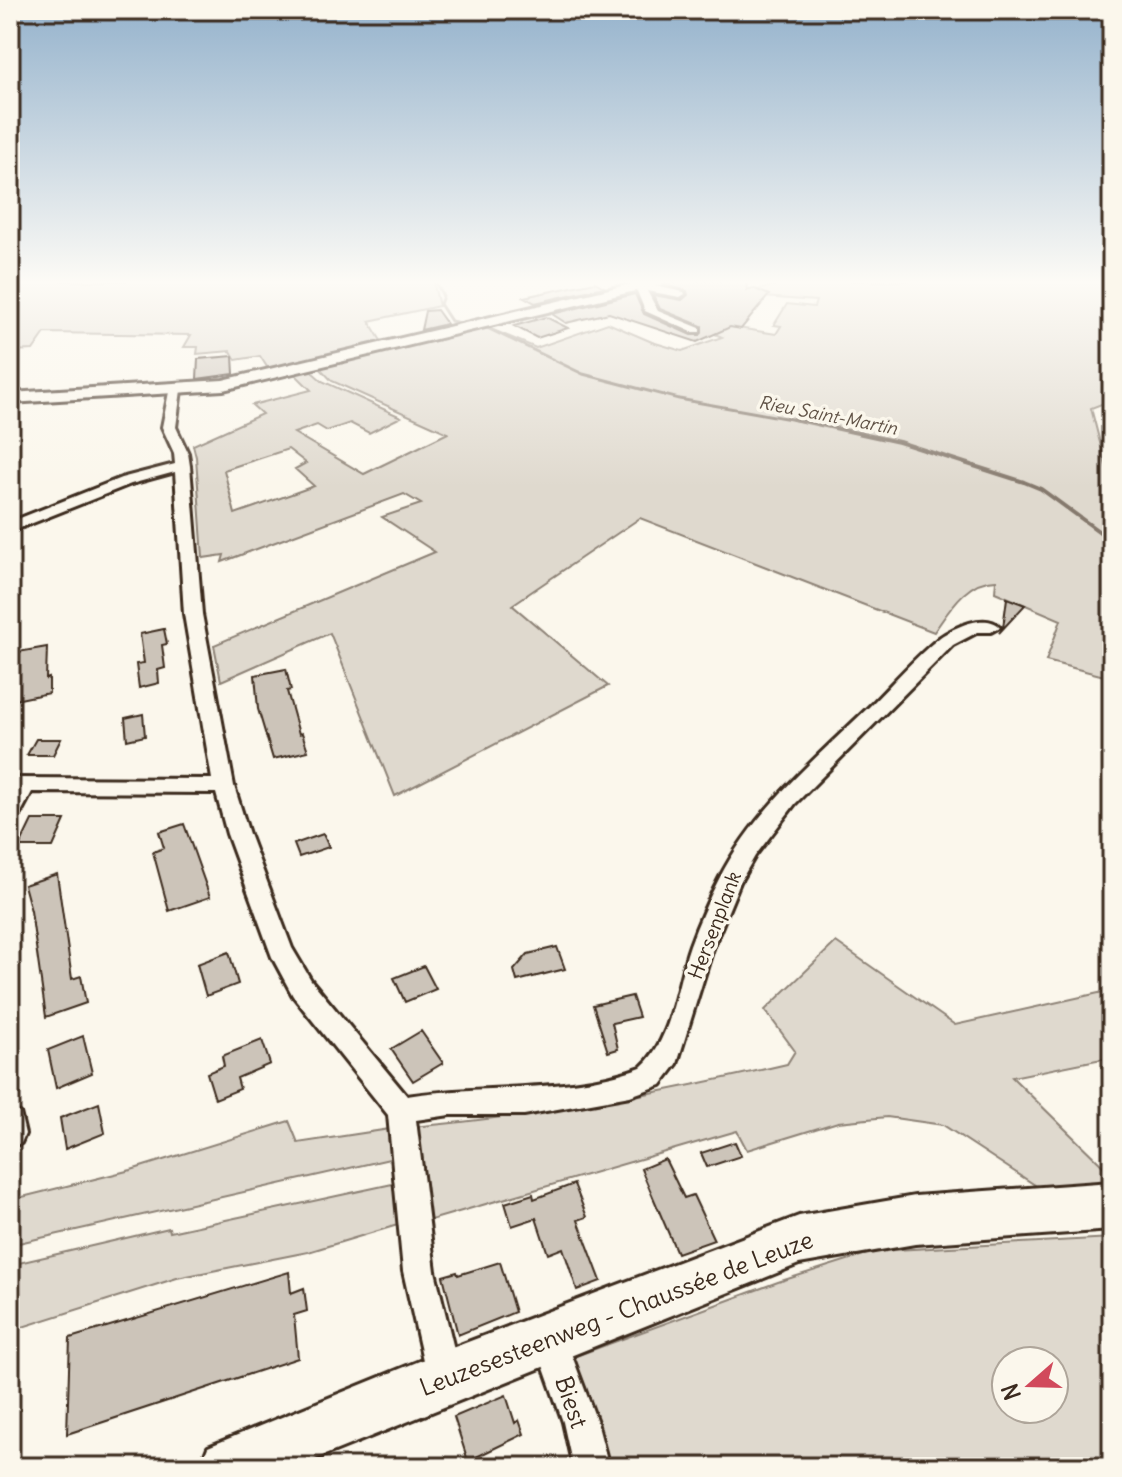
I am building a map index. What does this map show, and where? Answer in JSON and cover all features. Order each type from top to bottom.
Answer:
[{"type":"main road","name":"Leuzesesteenweg - Chaussée de Leuze","points":[[228,1467],[444,1378],[799,1240],[849,1228],[943,1217],[1112,1206]]},
{"type":"street","points":[[10,398],[175,390],[231,383],[370,350]]},
{"type":"street","points":[[175,390],[169,427],[181,453],[183,466],[193,614],[224,786],[238,834],[281,950],[302,988],[401,1110],[419,1271],[444,1378]]},
{"type":"street","points":[[10,527],[126,481],[183,466]]},
{"type":"street","name":"Hersenplank","points":[[401,1110],[450,1102],[524,1102],[630,1084],[651,1076],[664,1064],[702,945],[729,881],[765,826],[787,799],[947,641],[975,627],[991,627]]},
{"type":"street","points":[[10,813],[18,785],[224,786]]},
{"type":"street","name":"Biest","points":[[549,1337],[580,1422],[591,1467]]},
{"type":"shaded area","points":[[198,350],[357,350],[269,370],[260,356],[236,360],[231,351],[197,354]]},
{"type":"shaded area","points":[[388,350],[1112,350],[1112,400],[1091,408],[1112,489],[1112,678],[1046,661],[1061,620],[995,592],[996,580],[985,581],[967,591],[934,632],[640,518],[512,605],[608,686],[395,796],[330,633],[221,681],[214,645],[435,552],[382,517],[421,504],[404,494],[222,562],[224,555],[203,558],[193,445],[262,414],[252,405],[311,390],[294,373],[311,371],[322,381],[401,417],[369,433],[350,423],[327,431],[317,425],[294,433],[364,474],[448,433],[332,381],[319,367]],"holes":[[[288,449],[306,463],[295,469],[314,486],[235,514],[224,470]]]},
{"type":"shaded area","points":[[836,942],[955,1025],[1112,990],[1112,1057],[1012,1077],[1112,1175],[1112,1181],[1038,1187],[943,1125],[887,1117],[838,1122],[747,1150],[737,1131],[424,1222],[412,1127],[507,1117],[601,1102],[787,1064],[795,1051],[765,1010]]},
{"type":"shaded area","points":[[289,1121],[298,1143],[390,1129],[394,1158],[10,1245],[10,1200],[131,1170]]},
{"type":"shaded area","points":[[397,1183],[401,1224],[308,1252],[177,1278],[10,1331],[10,1265],[169,1228],[170,1232]]},
{"type":"shaded area","points":[[1112,1238],[1112,1467],[603,1467],[573,1357],[778,1282],[876,1251]]},
{"type":"building","points":[[233,356],[234,374],[197,379],[198,359]]},
{"type":"building","points":[[1007,598],[1025,605],[999,633],[1003,628]]},
{"type":"building","points":[[164,629],[167,644],[162,645],[165,668],[158,670],[159,683],[139,688],[136,664],[144,663],[140,634]]},
{"type":"building","points":[[47,647],[49,693],[15,700],[18,652]]},
{"type":"building","points":[[286,669],[291,690],[287,691],[299,734],[302,733],[308,751],[273,759],[258,709],[255,675]]},
{"type":"building","points":[[143,714],[145,736],[127,740],[125,718]]},
{"type":"building","points":[[36,739],[61,739],[53,755],[27,755]]},
{"type":"building","points":[[32,820],[65,820],[53,847],[19,847]]},
{"type":"building","points":[[184,824],[210,897],[169,911],[153,852],[164,848],[159,832]]},
{"type":"building","points":[[323,834],[329,847],[299,857],[294,844]]},
{"type":"building","points":[[57,874],[72,979],[81,976],[86,1003],[46,1017],[31,911],[24,885]]},
{"type":"building","points":[[557,947],[565,969],[517,981],[514,970],[528,954]]},
{"type":"building","points":[[229,952],[238,984],[206,996],[197,964]]},
{"type":"building","points":[[424,966],[436,989],[405,1002],[394,978]]},
{"type":"building","points":[[632,996],[639,1017],[612,1023],[618,1049],[608,1052],[593,1005]]},
{"type":"building","points":[[421,1031],[443,1063],[413,1081],[391,1049]]},
{"type":"building","points":[[83,1036],[92,1073],[56,1088],[48,1050]]},
{"type":"building","points":[[262,1040],[270,1064],[237,1078],[240,1089],[215,1099],[207,1073],[224,1066],[222,1056]]},
{"type":"building","points":[[99,1103],[105,1133],[65,1149],[60,1118]]},
{"type":"building","points":[[735,1142],[741,1156],[707,1167],[701,1153]]},
{"type":"building","points":[[665,1159],[684,1198],[693,1195],[714,1240],[677,1253],[641,1169]]},
{"type":"building","points":[[574,1184],[587,1217],[578,1220],[601,1281],[577,1290],[563,1248],[548,1254],[536,1218],[512,1226],[505,1203],[533,1194],[534,1199]]},
{"type":"building","points":[[500,1262],[515,1312],[458,1335],[443,1276],[457,1272],[458,1275]]},
{"type":"building","points":[[289,1272],[291,1293],[304,1288],[307,1311],[294,1315],[298,1358],[67,1434],[70,1338]]},
{"type":"building","points":[[506,1395],[515,1423],[519,1420],[524,1434],[468,1461],[454,1417]]},
{"type":"waterway","name":"Rieu Saint-Martin","points":[[533,350],[583,374],[679,399],[802,421]]},
{"type":"waterway","name":"Rieu Saint-Martin","points":[[793,419],[899,442],[1024,482],[1041,489],[1112,541]]}]
